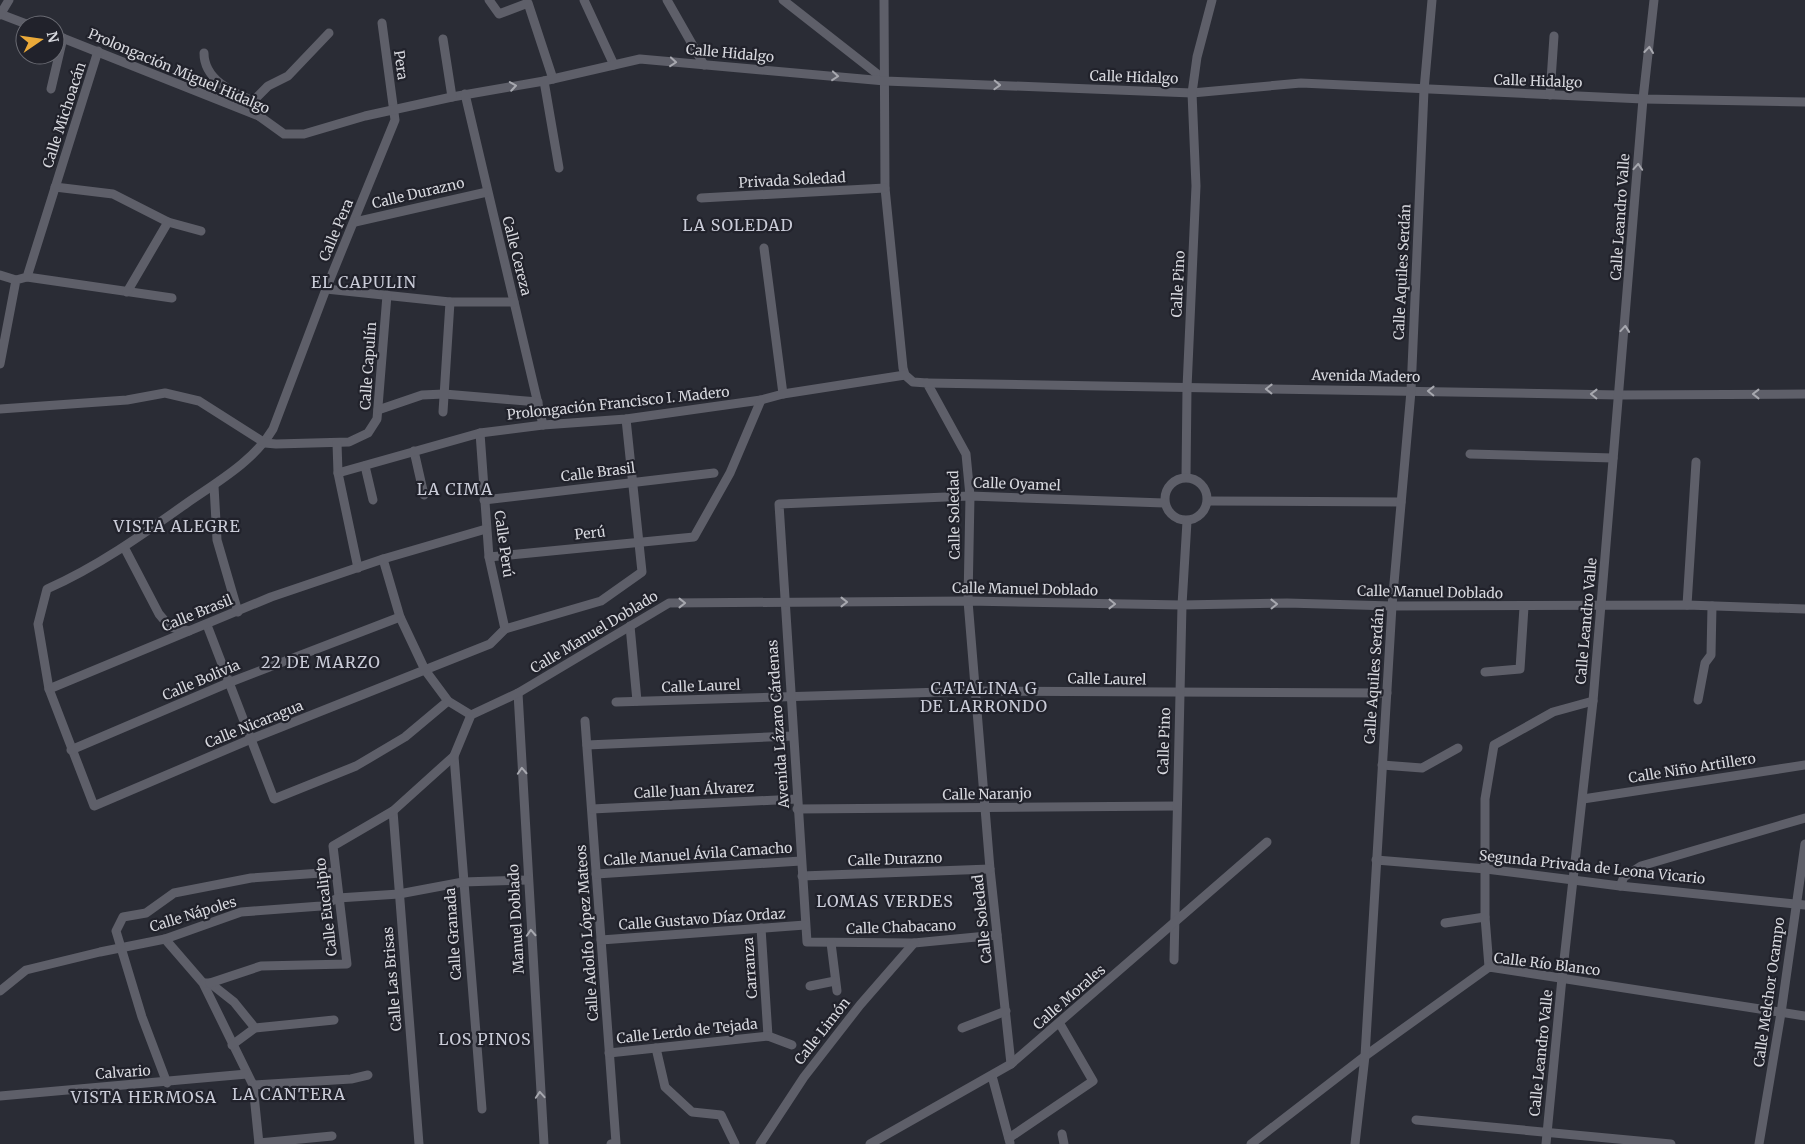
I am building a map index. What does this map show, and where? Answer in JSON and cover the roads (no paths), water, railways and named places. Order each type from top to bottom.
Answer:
[{"type":"street","points":[[9,0],[0,14],[15,20]]},
{"type":"street","points":[[490,0],[499,14],[528,3],[553,78]]},
{"type":"street","points":[[584,0],[614,65]]},
{"type":"street","points":[[667,0],[704,65]]},
{"type":"street","points":[[784,0],[885,80]]},
{"type":"street","points":[[884,0],[885,188],[905,375],[913,382],[928,383]]},
{"type":"street","name":"Calle Pino","points":[[1186,477],[1187,388],[1196,186],[1192,92],[1196,57],[1212,0]]},
{"type":"street","name":"Calle Aquiles Serdán","points":[[1354,1144],[1364,1056],[1392,606],[1410,391],[1424,90],[1432,0]]},
{"type":"street","name":"Calle Leandro Valle","points":[[1546,1144],[1562,978],[1593,701],[1620,395],[1643,99],[1654,0]]},
{"type":"street","name":"Pera","points":[[382,23],[394,110]]},
{"type":"street","points":[[253,101],[268,86],[288,76],[329,33]]},
{"type":"street","points":[[1550,95],[1554,36]]},
{"type":"street","name":"Prolongación Miguel Hidalgo","points":[[65,39],[259,116],[284,134],[291,136],[465,94]]},
{"type":"street","points":[[443,39],[452,97]]},
{"type":"street","name":"Calle Michoacán","points":[[26,277],[98,51]]},
{"type":"street","points":[[204,53],[204,63],[216,81],[253,101],[259,116]]},
{"type":"street","name":"Calle Hidalgo","points":[[465,94],[544,81],[640,59],[885,80],[1192,92],[1301,83],[1643,99],[1805,102]]},
{"type":"street","points":[[51,90],[55,65]]},
{"type":"street","points":[[544,81],[559,168]]},
{"type":"street","name":"Calle Cereza","points":[[465,94],[543,425]]},
{"type":"street","name":"Calle Pera","points":[[265,443],[273,429],[326,289],[355,222],[395,120],[394,110]]},
{"type":"street","name":"Calle Michoacán","points":[[55,187],[113,194],[168,222],[201,231]]},
{"type":"street","name":"Privada Soledad","points":[[701,198],[885,188]]},
{"type":"street","name":"Calle Durazno","points":[[355,222],[487,192]]},
{"type":"street","points":[[127,292],[168,222]]},
{"type":"street","points":[[764,248],[783,394]]},
{"type":"street","points":[[0,275],[16,280],[26,277],[172,298]]},
{"type":"street","points":[[0,364],[16,280]]},
{"type":"street","points":[[326,289],[450,302],[514,302]]},
{"type":"street","name":"Calle Capulín","points":[[265,443],[349,442],[368,433],[378,419],[387,295]]},
{"type":"street","points":[[443,412],[450,302]]},
{"type":"street","name":"Prolongación Francisco I. Madero","points":[[338,473],[480,432],[626,419],[761,400],[783,394],[905,375]]},
{"type":"street","name":"Avenida Madero","points":[[928,383],[1620,395],[1805,394]]},
{"type":"street","name":"Calle Soledad","points":[[928,383],[966,454],[970,496],[968,601],[987,808],[990,869],[1011,1064]]},
{"type":"street","points":[[0,409],[127,400],[165,393],[199,400],[265,443],[214,486],[124,547],[73,578],[47,589],[38,624],[49,688],[71,750]]},
{"type":"street","points":[[378,410],[422,395],[444,394],[538,402]]},
{"type":"street","name":"Perú","points":[[489,557],[694,537],[730,473],[761,400]]},
{"type":"street","points":[[505,629],[601,602],[642,572],[626,419]]},
{"type":"street","name":"Calle Perú","points":[[480,432],[489,557],[505,629]]},
{"type":"street","points":[[337,443],[338,473],[358,568]]},
{"type":"street","points":[[414,452],[424,494]]},
{"type":"street","points":[[1470,454],[1613,458]]},
{"type":"street","points":[[1686,605],[1696,462]]},
{"type":"street","points":[[365,466],[372,500]]},
{"type":"street","name":"Calle Brasil","points":[[484,500],[714,474]]},
{"type":"street","points":[[1186,477],[1202,484],[1208,501],[1202,515],[1187,522],[1172,516],[1164,502],[1169,484],[1186,477]]},
{"type":"street","points":[[214,486],[217,540],[238,612]]},
{"type":"street","name":"Calle Oyamel","points":[[779,504],[970,496],[1164,502]]},
{"type":"street","points":[[1208,501],[1401,502]]},
{"type":"street","name":"Avenida Lázaro Cárdenas","points":[[779,504],[804,925],[807,942]]},
{"type":"street","name":"Calle Pino","points":[[1174,960],[1176,806],[1182,605],[1187,522]]},
{"type":"street","name":"Calle Brasil","points":[[49,688],[270,598],[382,559],[486,529]]},
{"type":"street","points":[[124,547],[159,614],[170,627],[190,632]]},
{"type":"street","points":[[382,559],[400,618],[425,670],[450,702],[469,713],[454,756],[393,811]]},
{"type":"street","name":"Calle Manuel Doblado","points":[[469,713],[518,693],[669,603],[968,601],[1182,605],[1287,603],[1524,607],[1686,605],[1805,609]]},
{"type":"street","points":[[1698,700],[1704,663],[1711,655],[1712,606]]},
{"type":"street","points":[[1485,672],[1520,670],[1524,607]]},
{"type":"street","name":"Calle Bolivia","points":[[71,750],[228,683],[400,618]]},
{"type":"street","points":[[207,625],[274,799],[356,766],[406,737],[450,702]]},
{"type":"street","points":[[630,626],[637,701]]},
{"type":"street","name":"Calle Nicaragua","points":[[71,750],[94,806],[251,739],[490,644],[505,629]]},
{"type":"street","name":"Calle Laurel","points":[[616,702],[976,691],[1180,694],[1387,693]]},
{"type":"street","name":"Manuel Doblado","points":[[518,693],[544,1144]]},
{"type":"street","points":[[1489,967],[1485,917],[1485,799],[1494,745],[1553,712],[1593,701]]},
{"type":"street","name":"Calle Adolfo López Mateos","points":[[585,720],[609,1053],[613,1144]]},
{"type":"street","points":[[587,745],[793,736]]},
{"type":"street","points":[[1382,765],[1422,768],[1458,748]]},
{"type":"street","name":"Calle Granada","points":[[454,756],[482,1109]]},
{"type":"street","name":"Calle Niño Artillero","points":[[1583,798],[1805,765]]},
{"type":"street","name":"Calle Naranjo","points":[[797,804],[987,808],[1176,806]]},
{"type":"street","name":"Calle Juan Álvarez","points":[[592,809],[797,804]]},
{"type":"street","name":"Calle Eucalipto","points":[[207,983],[261,966],[347,964],[333,846],[393,811]]},
{"type":"street","name":"Calle Las Brisas","points":[[393,811],[418,1144]]},
{"type":"street","points":[[1620,886],[1624,877],[1641,866],[1805,818]]},
{"type":"street","name":"Calle Morales","points":[[870,1144],[1011,1064],[1060,1024],[1267,842]]},
{"type":"street","name":"Calle Melchor Ocampo","points":[[1759,1144],[1800,904],[1805,844]]},
{"type":"street","name":"Segunda Privada de Leona Vicario","points":[[1376,860],[1486,869],[1620,886],[1800,904]]},
{"type":"street","name":"Calle Manuel Ávila Camacho","points":[[596,874],[801,861]]},
{"type":"street","name":"Calle Durazno","points":[[802,876],[990,869]]},
{"type":"street","points":[[167,1083],[142,1017],[116,931],[123,918],[146,913],[174,893],[251,878],[335,872]]},
{"type":"street","points":[[463,882],[528,880]]},
{"type":"street","name":"Calle Nápoles","points":[[0,991],[26,970],[122,947],[165,939],[242,912],[321,906],[338,898],[400,894],[463,882]]},
{"type":"street","points":[[1445,922],[1485,917]]},
{"type":"street","name":"Calle Gustavo Díaz Ordaz","points":[[601,940],[804,925]]},
{"type":"street","name":"Carranza","points":[[761,928],[768,1036]]},
{"type":"street","name":"Calle Chabacano","points":[[807,942],[914,943],[997,935]]},
{"type":"street","points":[[165,939],[207,983],[234,1002],[255,1028]]},
{"type":"street","points":[[831,943],[836,991]]},
{"type":"street","name":"Calle Limón","points":[[760,1144],[804,1077],[860,1005],[914,943]]},
{"type":"street","name":"Calle Río Blanco","points":[[1251,1144],[1364,1056],[1489,967],[1805,1016]]},
{"type":"street","points":[[810,986],[835,980]]},
{"type":"street","points":[[207,983],[232,1045],[253,1085],[259,1144],[332,1136]]},
{"type":"street","points":[[962,1028],[1006,1011]]},
{"type":"street","points":[[232,1045],[255,1028],[334,1020]]},
{"type":"street","points":[[992,1076],[1009,1141],[1093,1081],[1060,1024]]},
{"type":"street","points":[[768,1036],[792,1045]]},
{"type":"street","name":"Calle Lerdo de Tejada","points":[[609,1053],[768,1036]]},
{"type":"street","points":[[656,1048],[665,1087],[692,1112],[721,1115],[735,1144]]},
{"type":"street","name":"Calvario","points":[[0,1096],[167,1083],[247,1074]]},
{"type":"street","points":[[253,1085],[351,1079],[368,1075]]},
{"type":"street","points":[[1416,1120],[1671,1144]]},
{"type":"street","points":[[1062,1134],[1064,1144]]},
{"type":"district","name":"LA SOLEDAD","points":[[738,225]]},
{"type":"district","name":"EL CAPULIN","points":[[364,282]]},
{"type":"district","name":"LA CIMA","points":[[455,489]]},
{"type":"district","name":"VISTA ALEGRE","points":[[177,526]]},
{"type":"district","name":"22 DE MARZO","points":[[321,662]]},
{"type":"district","name":"CATALINA G DE LARRONDO","points":[[984,697]]},
{"type":"district","name":"LOMAS VERDES","points":[[885,901]]},
{"type":"district","name":"LOS PINOS","points":[[485,1039]]},
{"type":"district","name":"LA CANTERA","points":[[289,1094]]},
{"type":"district","name":"VISTA HERMOSA","points":[[144,1097]]}]
